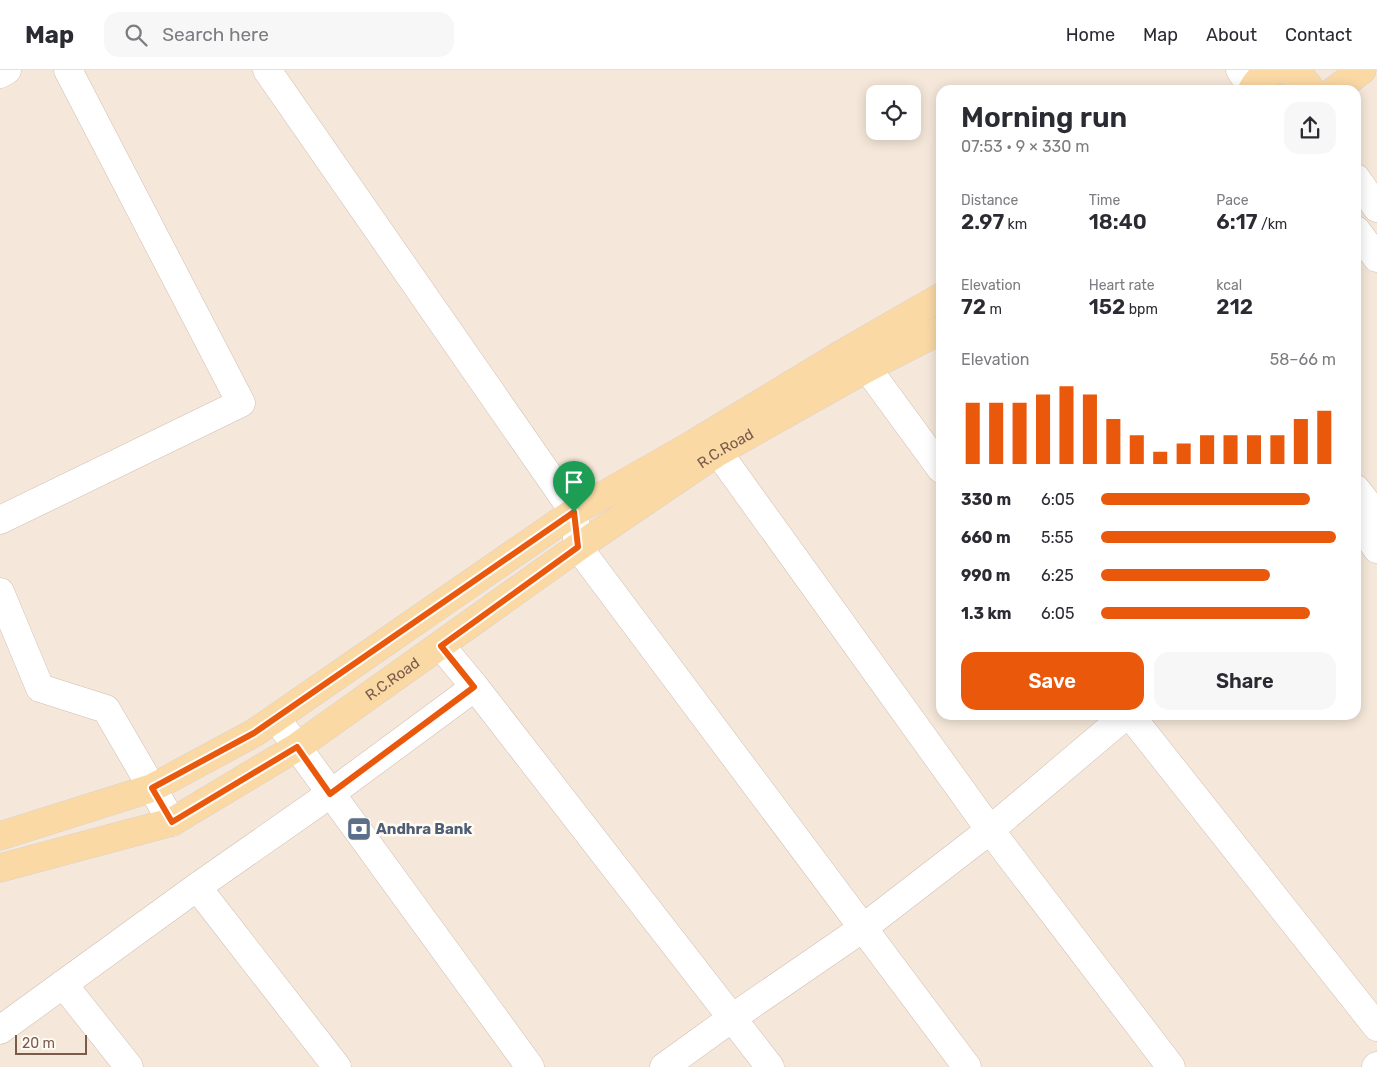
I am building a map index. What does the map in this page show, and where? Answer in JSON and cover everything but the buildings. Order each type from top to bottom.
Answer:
[{"type":"main road","points":[[1342,85],[1362,70]]},
{"type":"main road","points":[[1248,83],[1263,75],[1292,74]]},
{"type":"main road","name":"R.C.Road","points":[[0,836],[152,788],[254,733],[574,512],[695,443],[936,300]]},
{"type":"main road","name":"R.C.Road","points":[[0,868],[172,822],[297,747],[578,547],[718,452],[867,368],[936,333]]},
{"type":"street","points":[[0,74],[7,70]]},
{"type":"street","points":[[0,520],[241,403],[68,70]]},
{"type":"street","points":[[267,70],[574,512],[578,547],[968,1067]]},
{"type":"street","points":[[1361,185],[1377,208]]},
{"type":"street","points":[[1361,237],[1377,258]]},
{"type":"street","points":[[867,368],[936,462]]},
{"type":"street","points":[[718,452],[990,830],[1170,1067]]},
{"type":"street","points":[[1361,503],[1370,529]]},
{"type":"street","points":[[0,592],[40,688],[106,709],[172,822]]},
{"type":"street","points":[[441,646],[770,1067]]},
{"type":"street","points":[[0,1030],[197,886],[330,794],[474,687]]},
{"type":"street","points":[[276,718],[530,1067]]},
{"type":"street","points":[[664,1067],[863,928],[990,830],[1122,720]]},
{"type":"street","points":[[1132,720],[1377,1027]]},
{"type":"street","points":[[197,886],[337,1067]]},
{"type":"street","points":[[63,984],[129,1067]]},
{"type":"shaded area","points":[[0,70],[1377,70],[1377,1067],[0,1067]]},
{"type":"place","name":"Andhra Bank","points":[[359,829]]},
{"type":"route","points":[[574,512],[578,547],[441,646],[474,687],[330,794],[297,747],[172,822],[152,788],[254,733],[574,512]]}]
